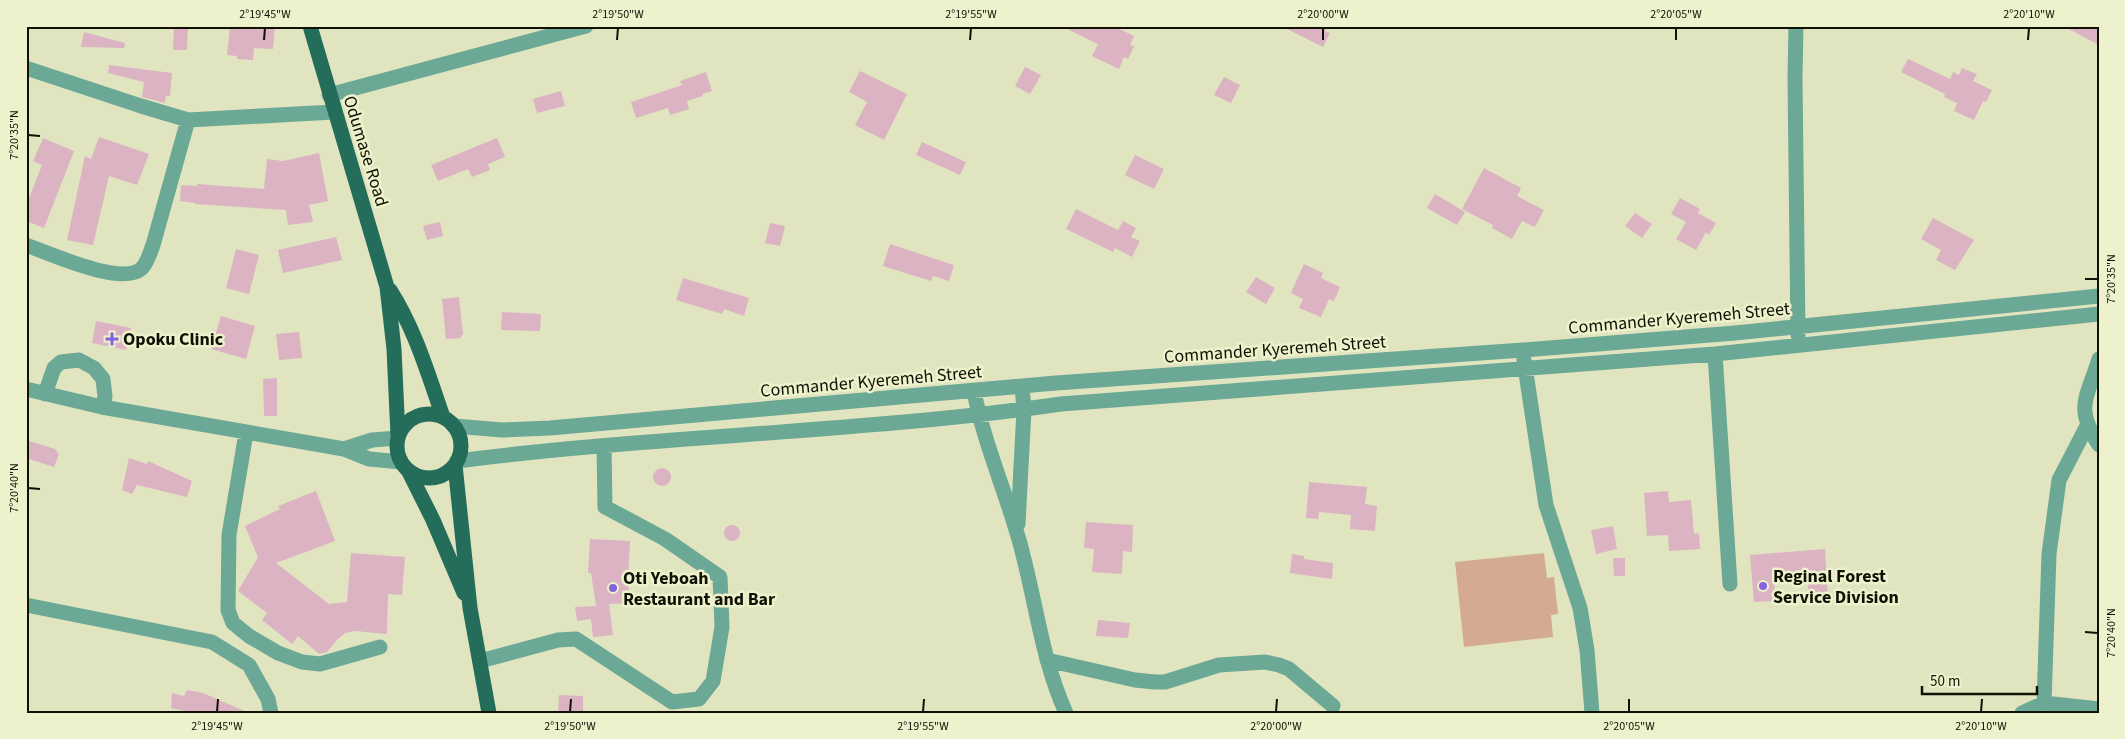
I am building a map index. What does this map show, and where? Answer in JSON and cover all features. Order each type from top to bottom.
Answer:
[{"type":"main road","name":"Odumase Road","points":[[310,26],[334,112],[388,287],[394,349],[398,437]]},
{"type":"main road","name":"Odumase Road","points":[[388,287],[414,336],[449,422]]},
{"type":"main road","points":[[470,608],[433,520],[397,451],[398,437],[403,426],[417,417],[433,414],[449,422],[461,443],[456,463],[470,608],[489,713]]},
{"type":"main road","points":[[405,467],[421,477],[434,478],[446,474],[456,463]]},
{"type":"street","points":[[330,95],[586,26]]},
{"type":"street","points":[[1796,26],[1794,78],[1798,347]]},
{"type":"street","points":[[26,68],[188,120],[334,112]]},
{"type":"street","points":[[26,245],[85,267],[107,273],[129,274],[140,270],[145,264],[153,245],[188,120]]},
{"type":"street","name":"Commander Kyeremeh Street","points":[[449,422],[502,430],[550,428],[1022,386],[1736,333],[1921,316],[2099,296]]},
{"type":"street","points":[[456,463],[604,446],[978,416],[1061,404],[1525,370],[1798,347],[2099,314]]},
{"type":"street","points":[[1523,350],[1546,505],[1580,608],[1587,650],[1592,713]]},
{"type":"street","points":[[1716,354],[1730,584]]},
{"type":"street","points":[[2099,359],[2083,407],[2087,426],[2099,444]]},
{"type":"street","points":[[45,394],[54,368],[60,362],[79,360],[94,368],[103,379],[104,398],[102,408]]},
{"type":"street","points":[[1018,533],[1024,410],[1022,386]]},
{"type":"street","points":[[26,390],[102,408],[344,449],[369,459],[405,467]]},
{"type":"street","points":[[974,391],[978,416],[1018,533],[1047,660],[1057,695],[1066,713]]},
{"type":"street","points":[[2044,703],[2049,554],[2059,480],[2087,426]]},
{"type":"street","points":[[246,433],[229,535],[228,610],[233,623],[278,653],[302,662],[320,664],[380,647]]},
{"type":"street","points":[[344,449],[372,440],[398,437]]},
{"type":"street","points":[[480,661],[558,640],[576,639],[672,702],[699,699],[713,681],[722,628],[720,577],[665,539],[605,507],[604,446]]},
{"type":"street","points":[[26,605],[212,642],[249,665],[268,699],[272,713]]},
{"type":"street","points":[[1047,660],[1135,680],[1155,682],[1165,682],[1219,665],[1265,662],[1279,665],[1289,670],[1333,706]]},
{"type":"street","points":[[2022,713],[2044,703],[2099,709]]},
{"type":"shaded area","points":[[1544,553],[1547,578],[1554,577],[1558,614],[1551,615],[1553,637],[1464,647],[1455,562]]},
{"type":"building","points":[[174,26],[188,26],[187,50],[173,50]]},
{"type":"building","points":[[230,26],[275,26],[273,49],[254,48],[253,60],[237,59],[237,56],[227,55]]},
{"type":"building","points":[[1061,26],[1113,26],[1134,36],[1130,45],[1134,46],[1128,59],[1124,57],[1119,69],[1092,56],[1098,44]]},
{"type":"building","points":[[1281,26],[1328,26],[1325,31],[1330,33],[1323,47]]},
{"type":"building","points":[[2063,26],[2099,26],[2099,45]]},
{"type":"building","points":[[84,32],[125,43],[124,48],[81,47]]},
{"type":"building","points":[[1908,59],[1950,79],[1953,72],[1959,75],[1962,68],[1977,74],[1973,81],[1992,90],[1986,102],[1983,101],[1974,120],[1954,111],[1957,103],[1944,97],[1945,94],[1901,72]]},
{"type":"building","points":[[109,65],[172,73],[170,96],[166,96],[165,103],[142,97],[144,82],[108,73]]},
{"type":"building","points":[[1025,67],[1041,75],[1030,94],[1015,86]]},
{"type":"building","points":[[860,71],[907,94],[884,140],[855,125],[867,102],[849,92]]},
{"type":"building","points":[[706,72],[712,91],[687,101],[689,109],[670,115],[668,108],[636,118],[631,102],[682,85],[680,81]]},
{"type":"building","points":[[1224,77],[1240,85],[1231,103],[1214,95]]},
{"type":"building","points":[[561,91],[565,106],[537,113],[533,99]]},
{"type":"building","points":[[99,137],[149,154],[137,185],[109,176],[93,245],[67,240],[85,156],[91,159]]},
{"type":"building","points":[[43,138],[74,151],[44,228],[26,221],[26,206],[42,165],[33,161]]},
{"type":"building","points":[[497,138],[505,157],[488,164],[490,170],[472,177],[468,169],[438,181],[431,165]]},
{"type":"building","points":[[922,142],[966,162],[960,175],[916,155]]},
{"type":"building","points":[[319,153],[328,201],[309,205],[313,222],[288,225],[286,210],[195,204],[180,201],[181,185],[197,186],[197,184],[264,189],[267,159],[283,161]]},
{"type":"building","points":[[1135,155],[1164,169],[1154,189],[1125,175]]},
{"type":"building","points":[[1484,168],[1521,188],[1517,196],[1544,210],[1535,227],[1522,221],[1512,239],[1492,228],[1493,225],[1462,209]]},
{"type":"building","points":[[1435,194],[1465,212],[1457,225],[1427,208]]},
{"type":"building","points":[[1680,198],[1700,209],[1698,213],[1716,223],[1709,235],[1706,232],[1696,250],[1676,239],[1686,222],[1671,214]]},
{"type":"building","points":[[1076,209],[1118,230],[1123,221],[1136,228],[1131,237],[1140,241],[1132,257],[1115,248],[1113,252],[1066,229]]},
{"type":"building","points":[[1635,213],[1652,224],[1642,238],[1625,226]]},
{"type":"building","points":[[1933,218],[1974,240],[1955,270],[1936,260],[1941,250],[1921,239]]},
{"type":"building","points":[[440,222],[443,236],[427,240],[423,226]]},
{"type":"building","points":[[770,223],[785,226],[780,246],[765,243]]},
{"type":"building","points":[[336,237],[342,260],[283,273],[278,250]]},
{"type":"building","points":[[890,244],[954,265],[949,281],[933,276],[931,281],[883,266]]},
{"type":"building","points":[[236,249],[259,255],[249,294],[226,288]]},
{"type":"building","points":[[1304,264],[1323,273],[1321,278],[1340,287],[1334,301],[1329,299],[1321,317],[1299,308],[1303,299],[1291,293]]},
{"type":"building","points":[[1256,277],[1275,288],[1266,304],[1246,292]]},
{"type":"building","points":[[683,278],[749,298],[744,316],[724,309],[722,314],[676,300]]},
{"type":"building","points":[[459,297],[463,335],[461,335],[461,338],[446,339],[442,299]]},
{"type":"building","points":[[502,312],[541,314],[540,331],[501,330]]},
{"type":"building","points":[[221,316],[255,326],[246,359],[211,349]]},
{"type":"building","points":[[96,321],[131,328],[126,350],[92,343]]},
{"type":"building","points":[[299,332],[302,358],[279,360],[276,334]]},
{"type":"building","points":[[277,378],[277,416],[264,416],[263,379]]},
{"type":"building","points":[[26,440],[55,449],[59,454],[54,467],[26,458]]},
{"type":"building","points":[[129,458],[147,464],[148,461],[192,481],[187,497],[137,485],[132,494],[122,490]]},
{"type":"building","points":[[662,468],[668,471],[671,477],[668,483],[662,486],[656,483],[653,477],[656,471]]},
{"type":"building","points":[[1309,482],[1367,487],[1365,504],[1377,506],[1375,531],[1350,529],[1351,515],[1319,512],[1318,519],[1306,518]]},
{"type":"building","points":[[316,491],[335,541],[276,563],[329,604],[347,602],[351,553],[405,557],[402,595],[388,594],[387,634],[355,631],[345,633],[327,652],[319,654],[298,636],[292,644],[262,620],[267,613],[238,591],[258,557],[245,526],[280,509],[278,506]]},
{"type":"building","points":[[1668,491],[1669,502],[1691,500],[1694,534],[1699,533],[1700,549],[1669,551],[1668,535],[1647,536],[1644,493]]},
{"type":"building","points":[[1086,522],[1133,525],[1132,552],[1123,551],[1122,574],[1092,572],[1094,549],[1084,548]]},
{"type":"building","points":[[729,525],[735,525],[740,530],[738,539],[729,541],[724,536],[724,530]]},
{"type":"building","points":[[1613,526],[1617,549],[1596,554],[1591,530]]},
{"type":"building","points":[[590,539],[630,541],[628,578],[630,603],[609,604],[613,635],[593,637],[591,619],[577,621],[575,607],[596,606],[591,573],[588,573]]},
{"type":"building","name":"Reginal Forest Service Division","points":[[1825,549],[1828,597],[1809,598],[1807,572],[1774,575],[1775,601],[1754,602],[1750,555]]},
{"type":"building","points":[[1292,554],[1304,556],[1304,559],[1333,563],[1332,579],[1290,573]]},
{"type":"building","points":[[1613,558],[1625,558],[1625,576],[1614,576]]},
{"type":"building","points":[[1098,620],[1130,623],[1128,638],[1096,636]]},
{"type":"building","points":[[187,690],[203,693],[249,713],[194,713],[171,708],[172,693],[184,696]]},
{"type":"building","points":[[559,695],[583,696],[583,713],[558,713]]},
{"type":"place","name":"Opoku Clinic","points":[[112,339]]},
{"type":"place","name":"Reginal Forest Service Division","points":[[1763,586]]},
{"type":"place","name":"Oti Yeboah Restaurant and Bar","points":[[613,588]]}]
